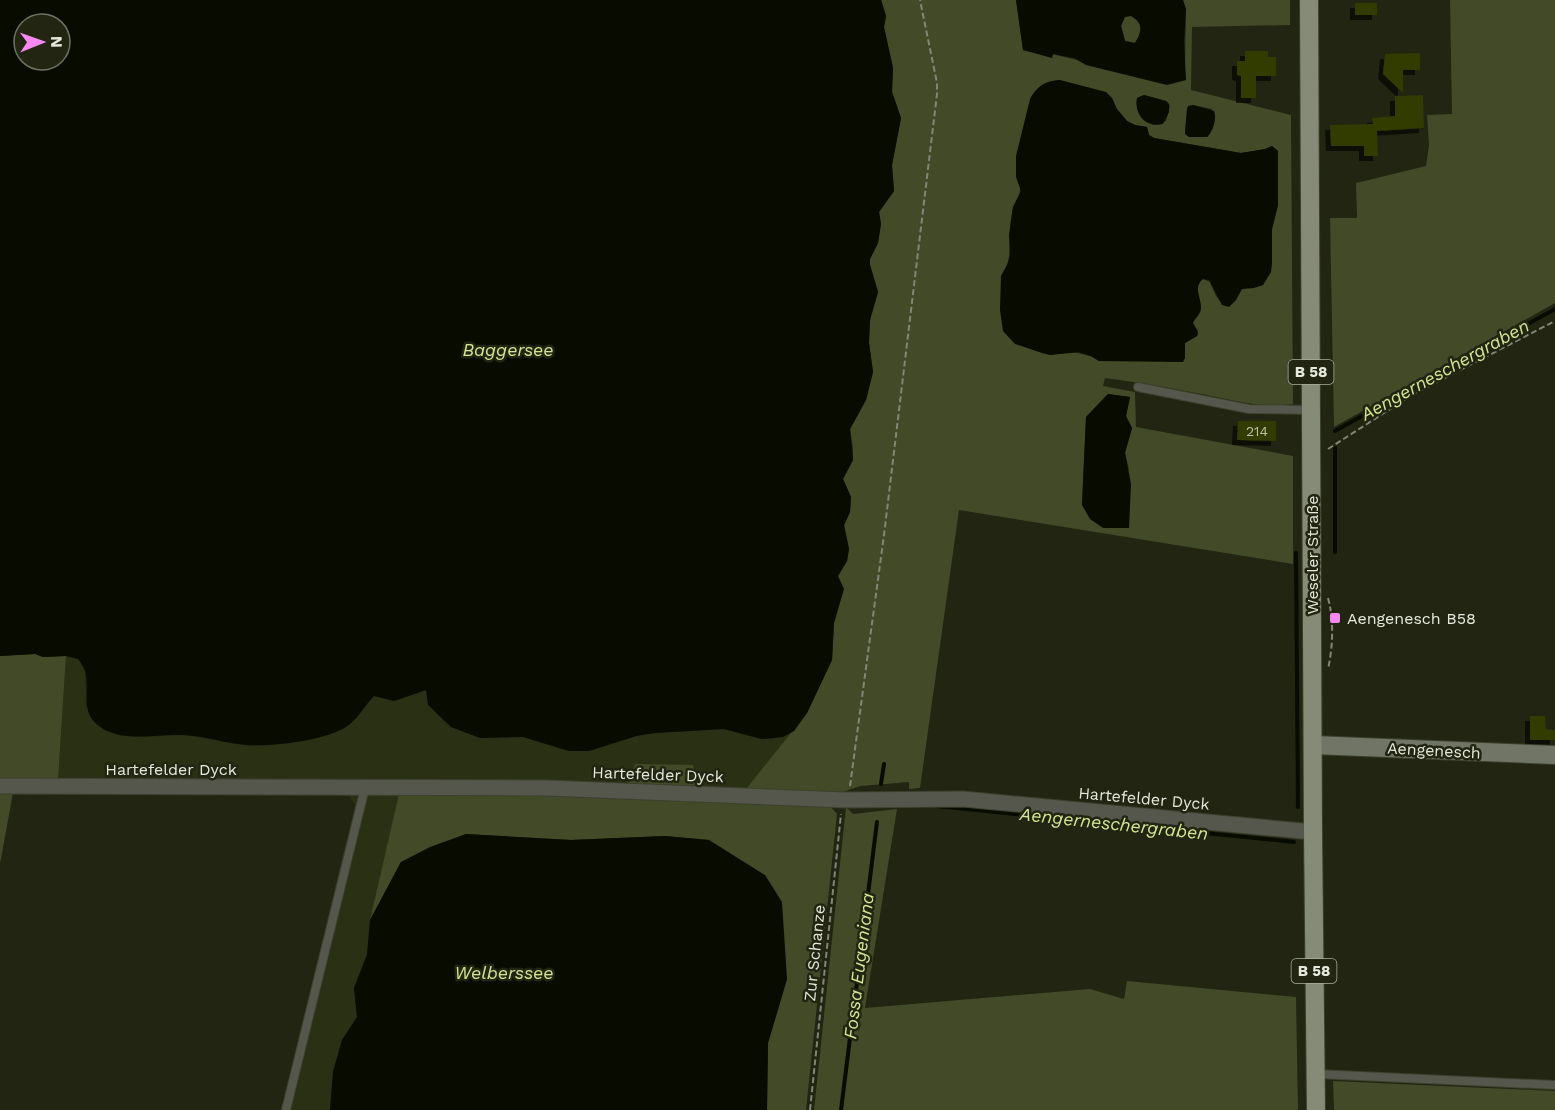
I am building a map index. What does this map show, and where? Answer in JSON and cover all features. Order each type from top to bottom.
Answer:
[{"type":"main road","name":"Weseler Straße","points":[[1309,0],[1316,1110]]},
{"type":"street","name":"Aengenesch","points":[[1314,745],[1555,755]]},
{"type":"street","name":"Hartefelder Dyck","points":[[0,786],[549,788],[845,800],[963,799],[1313,832]]},
{"type":"lane","points":[[1138,387],[1250,408],[1311,410]]},
{"type":"lane","points":[[286,1110],[365,788]]},
{"type":"lane","points":[[1316,1074],[1555,1085]]},
{"type":"path","name":"Zur Schanze","points":[[810,1110],[840,819],[852,782],[937,93],[920,0]]},
{"type":"path","points":[[1311,458],[1412,395],[1555,321]]},
{"type":"shaded area","points":[[881,0],[1016,0],[1023,50],[1081,61],[1185,65],[1186,9],[1183,0],[1290,0],[1290,25],[1192,27],[1191,90],[1291,115],[1293,404],[1257,404],[1105,378],[1103,386],[1135,392],[1136,427],[1293,456],[1293,564],[959,510],[920,788],[909,789],[909,782],[861,786],[839,793],[746,789],[807,713],[832,660],[834,623],[843,589],[838,576],[847,561],[849,549],[844,525],[850,512],[851,497],[843,479],[853,460],[850,429],[866,400],[873,372],[869,343],[870,320],[878,292],[870,259],[878,243],[881,224],[879,212],[894,191],[892,165],[901,118],[892,92],[893,68],[884,27],[886,16]],"holes":[[[1144,95],[1166,101],[1170,106],[1166,121],[1154,125],[1146,121],[1138,111],[1137,98]],[[1112,98],[1116,109],[1127,121],[1147,127],[1149,135],[1154,138],[1241,153],[1272,146],[1278,151],[1278,205],[1272,229],[1272,263],[1252,288],[1243,287],[1222,304],[1210,282],[1203,279],[1200,282],[1198,286],[1200,309],[1193,323],[1198,331],[1197,336],[1185,343],[1185,356],[1176,361],[1099,361],[1081,354],[1050,355],[1005,271],[1009,257],[1012,213],[1020,186]],[[1193,105],[1212,109],[1208,137],[1189,137],[1185,131],[1187,109]],[[1108,394],[1130,397],[1126,416],[1132,428],[1125,453],[1129,470],[1082,505],[1086,417]]]},
{"type":"shaded area","points":[[1450,0],[1555,0],[1555,303],[1334,427],[1330,218],[1357,218],[1356,183],[1426,166],[1429,145],[1427,115],[1452,114]]},
{"type":"shaded area","points":[[1125,16],[1139,20],[1140,29],[1135,43],[1125,41],[1121,25]]},
{"type":"shaded area","points":[[35,654],[43,657],[66,656],[58,780],[0,780],[0,656]]},
{"type":"shaded area","points":[[66,656],[79,659],[85,671],[86,707],[140,737],[185,735],[249,746],[363,707],[374,696],[394,701],[426,690],[480,738],[523,737],[569,751],[589,751],[636,736],[655,733],[724,729],[761,739],[772,739],[794,731],[746,789],[698,787],[635,764],[628,784],[403,781],[370,920],[367,955],[354,988],[357,1017],[342,1040],[333,1072],[330,1110],[281,1110],[355,805],[348,794],[58,779]]},
{"type":"shaded area","points":[[635,764],[693,765],[698,787],[628,784]]},
{"type":"shaded area","points":[[0,793],[13,793],[0,864]]},
{"type":"shaded area","points":[[399,794],[544,795],[830,806],[837,814],[806,1110],[767,1110],[768,1043],[787,979],[709,840],[665,836],[571,840],[466,834],[401,862],[370,920]]},
{"type":"shaded area","points":[[846,807],[853,814],[897,809],[865,1008],[1090,989],[1124,999],[1127,981],[1296,997],[1298,1110],[814,1110]]},
{"type":"shaded area","points":[[1333,1081],[1555,1091],[1555,1110],[1334,1110]]},
{"type":"water","name":"Baggersee","points":[[0,0],[881,0],[886,16],[884,27],[893,68],[892,92],[901,118],[892,165],[894,191],[879,212],[881,224],[878,243],[870,259],[878,292],[870,320],[869,343],[873,372],[866,400],[850,429],[853,460],[843,479],[851,497],[850,512],[844,525],[849,549],[847,561],[838,576],[844,589],[834,623],[832,660],[807,713],[794,731],[783,737],[762,739],[724,729],[655,733],[636,736],[589,751],[569,751],[523,737],[480,738],[451,727],[428,705],[426,690],[394,701],[374,696],[353,721],[341,730],[301,741],[259,745],[184,735],[119,735],[99,726],[89,714],[87,679],[78,659],[66,656],[43,657],[35,654],[0,656]]},
{"type":"water","points":[[1016,0],[1183,0],[1186,9],[1184,41],[1186,80],[1167,85],[1086,65],[1074,58],[1053,54],[1052,58],[1023,50]],"holes":[[[1131,16],[1140,24],[1139,35],[1135,43],[1125,41],[1121,26],[1125,17]]]},
{"type":"water","points":[[1060,80],[1106,92],[1127,121],[1147,127],[1149,135],[1154,138],[1241,153],[1272,146],[1278,151],[1278,205],[1272,229],[1271,272],[1263,285],[1242,289],[1229,307],[1222,305],[1209,280],[1203,279],[1200,282],[1198,290],[1201,309],[1193,323],[1198,333],[1185,343],[1183,362],[1099,361],[1078,352],[1050,355],[1015,344],[1003,331],[1000,310],[1001,276],[1010,255],[1009,235],[1013,207],[1021,191],[1016,177],[1016,156],[1030,99],[1042,85]]},
{"type":"water","points":[[1144,95],[1166,101],[1169,104],[1169,112],[1163,124],[1151,124],[1139,115],[1137,98]]},
{"type":"water","points":[[1193,105],[1214,111],[1214,125],[1207,137],[1189,137],[1185,134],[1187,109],[1188,106]]},
{"type":"water","points":[[1108,394],[1130,397],[1126,416],[1132,428],[1125,453],[1131,484],[1129,528],[1103,528],[1090,519],[1082,505],[1086,417]]},
{"type":"water","name":"Welberssee","points":[[466,834],[571,840],[665,836],[709,840],[765,875],[782,902],[787,979],[768,1043],[767,1110],[330,1110],[333,1072],[342,1040],[357,1017],[354,988],[367,955],[370,920],[401,862],[430,847]]},
{"type":"building","points":[[1355,3],[1377,3],[1377,15],[1355,15]]},
{"type":"building","points":[[1245,51],[1268,51],[1268,57],[1276,57],[1276,76],[1256,76],[1256,98],[1241,98],[1241,76],[1237,75],[1237,61],[1245,61]]},
{"type":"building","points":[[1420,53],[1420,70],[1403,70],[1403,93],[1383,74],[1385,54]]},
{"type":"building","points":[[1423,95],[1424,128],[1377,131],[1378,156],[1364,156],[1364,146],[1331,146],[1330,125],[1373,124],[1372,118],[1395,116],[1395,96]]},
{"type":"building","points":[[1238,421],[1276,421],[1276,441],[1237,440]]},
{"type":"building","points":[[1530,716],[1545,716],[1546,729],[1555,730],[1555,740],[1530,740]]},
{"type":"waterway","name":"Aengerneschergraben","points":[[1335,431],[1555,309]]},
{"type":"waterway","name":"Aengerneschergraben","points":[[1335,448],[1335,552]]},
{"type":"waterway","name":"Aengerneschergraben","points":[[1296,553],[1298,807]]},
{"type":"waterway","name":"Fossa Eugeniana","points":[[881,784],[884,764]]},
{"type":"waterway","name":"Aengerneschergraben","points":[[937,806],[1294,842]]},
{"type":"waterway","name":"Fossa Eugeniana","points":[[841,1110],[877,822]]},
{"type":"place","name":"Aengenesch B58","points":[[1335,618]]}]
